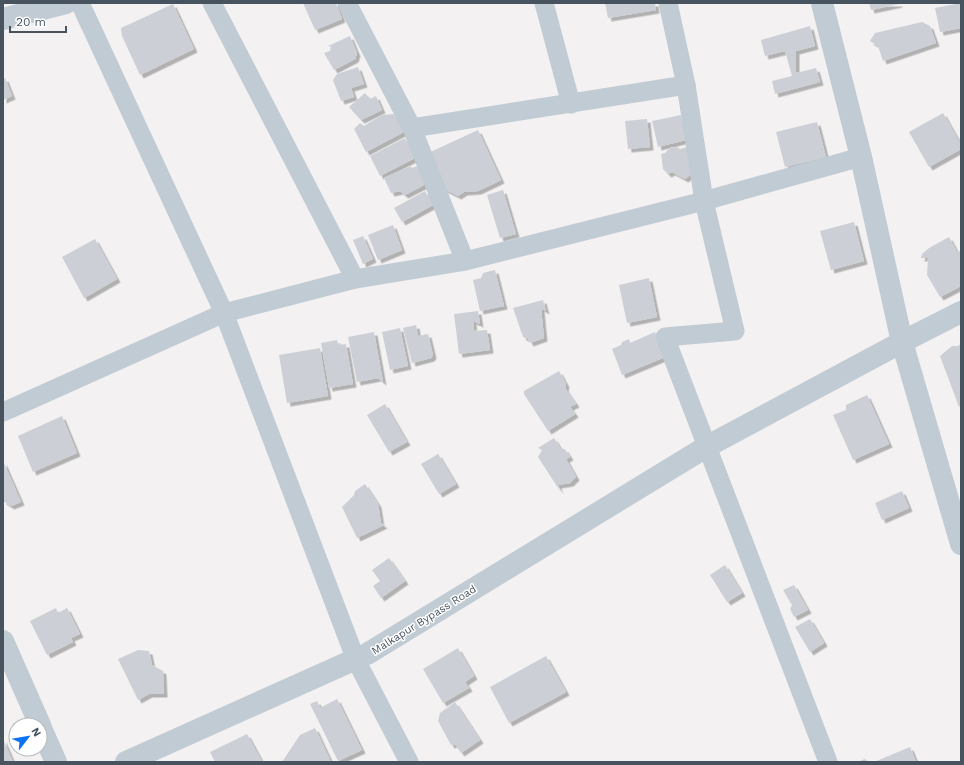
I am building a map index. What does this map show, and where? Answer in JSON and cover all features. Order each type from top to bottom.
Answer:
[{"type":"street","points":[[3,19],[66,3]]},
{"type":"street","points":[[80,3],[224,313],[356,660],[409,762]]},
{"type":"street","points":[[212,3],[355,279]]},
{"type":"street","points":[[348,3],[412,128],[465,261]]},
{"type":"street","points":[[544,3],[571,104]]},
{"type":"street","points":[[668,3],[686,85],[704,201],[735,331],[665,337],[828,762]]},
{"type":"street","points":[[822,3],[861,157],[902,342],[961,544]]},
{"type":"street","points":[[412,128],[686,85]]},
{"type":"street","points":[[3,412],[224,313],[355,279],[465,261],[704,201],[861,157]]},
{"type":"street","name":"Malkapur Bypass Road","points":[[126,762],[356,660],[706,447],[961,312]]},
{"type":"street","points":[[3,641],[36,717]]},
{"type":"street","points":[[48,744],[56,762]]},
{"type":"building","points":[[303,3],[336,3],[342,19],[315,30]]},
{"type":"building","points":[[605,3],[655,3],[656,10],[608,18]]},
{"type":"building","points":[[869,3],[899,3],[899,4],[871,10]]},
{"type":"building","points":[[961,3],[961,28],[940,32],[935,8]]},
{"type":"building","points":[[173,4],[194,49],[140,75],[122,36],[121,28]]},
{"type":"building","points":[[922,22],[930,26],[936,43],[883,61],[878,46],[870,41],[875,33]]},
{"type":"building","points":[[810,26],[815,46],[796,51],[796,73],[816,68],[820,82],[775,94],[772,81],[792,76],[785,51],[765,56],[761,40]]},
{"type":"building","points":[[350,36],[357,53],[355,59],[334,70],[324,53],[330,51],[331,47],[328,46]]},
{"type":"building","points":[[358,67],[364,84],[351,88],[354,97],[341,101],[333,80],[337,74]]},
{"type":"building","points":[[5,78],[12,96],[3,100],[3,79]]},
{"type":"building","points":[[365,93],[370,99],[376,96],[382,110],[361,120],[349,107]]},
{"type":"building","points":[[943,113],[961,145],[961,149],[929,167],[909,132]]},
{"type":"building","points":[[394,114],[404,132],[366,152],[354,129],[360,123],[364,126],[382,115]]},
{"type":"building","points":[[681,115],[686,140],[658,147],[652,121]]},
{"type":"building","points":[[647,119],[650,147],[628,149],[625,121]]},
{"type":"building","points":[[817,122],[826,157],[785,167],[776,132]]},
{"type":"building","points":[[478,130],[501,180],[478,191],[464,192],[458,196],[442,188],[426,154]]},
{"type":"building","points":[[405,138],[415,158],[380,176],[370,156]]},
{"type":"building","points":[[677,147],[680,149],[687,147],[692,173],[685,179],[672,172],[668,174],[663,169],[661,154],[665,153],[670,148]]},
{"type":"building","points":[[411,166],[412,168],[417,166],[426,184],[405,195],[400,191],[391,193],[384,178]]},
{"type":"building","points":[[503,190],[516,234],[500,238],[487,195]]},
{"type":"building","points":[[425,191],[433,205],[402,222],[394,208]]},
{"type":"building","points":[[854,222],[864,261],[831,270],[820,231]]},
{"type":"building","points":[[393,225],[402,250],[378,260],[368,235]]},
{"type":"building","points":[[363,236],[373,259],[363,264],[353,240]]},
{"type":"building","points":[[949,237],[957,252],[961,252],[961,286],[940,297],[927,275],[928,258],[921,258],[922,254],[929,248]]},
{"type":"building","points":[[95,239],[117,279],[84,298],[62,257]]},
{"type":"building","points":[[495,270],[504,306],[480,311],[473,280],[481,278],[483,273]]},
{"type":"building","points":[[649,278],[657,317],[627,323],[619,285]]},
{"type":"building","points":[[543,300],[546,311],[541,308],[544,338],[530,343],[528,339],[523,337],[513,308]]},
{"type":"building","points":[[478,311],[480,324],[473,321],[474,331],[487,330],[490,350],[459,354],[454,314]]},
{"type":"building","points":[[416,325],[418,336],[428,334],[433,355],[431,358],[412,363],[403,328]]},
{"type":"building","points":[[400,328],[408,366],[390,370],[382,332]]},
{"type":"building","points":[[374,332],[383,382],[378,378],[357,382],[348,337]]},
{"type":"building","points":[[655,332],[665,357],[622,375],[612,349],[629,339],[630,343]]},
{"type":"building","points":[[337,340],[338,345],[346,344],[353,384],[329,388],[321,343]]},
{"type":"building","points":[[961,344],[961,406],[959,407],[940,356],[952,346]]},
{"type":"building","points":[[320,348],[328,396],[287,403],[279,355]]},
{"type":"building","points":[[559,371],[566,384],[565,388],[576,404],[570,407],[575,414],[548,431],[524,394],[524,391]]},
{"type":"building","points":[[867,395],[889,444],[853,460],[833,415],[846,410],[846,405]]},
{"type":"building","points":[[385,404],[407,442],[389,452],[367,415]]},
{"type":"building","points":[[62,416],[77,453],[33,472],[18,436]]},
{"type":"building","points":[[554,438],[561,449],[565,449],[570,457],[566,459],[576,477],[570,483],[558,485],[560,491],[538,457],[542,450],[538,448]]},
{"type":"building","points":[[438,454],[456,484],[439,494],[421,464]]},
{"type":"building","points":[[3,461],[21,502],[11,506],[3,501]]},
{"type":"building","points":[[365,484],[378,504],[381,523],[384,525],[357,538],[342,507],[354,495],[355,491]]},
{"type":"building","points":[[902,491],[909,508],[882,520],[875,503]]},
{"type":"building","points":[[389,558],[405,581],[381,598],[373,586],[380,581],[372,570]]},
{"type":"building","points":[[725,565],[742,593],[727,602],[710,575]]},
{"type":"building","points":[[794,585],[808,610],[794,617],[790,609],[792,605],[783,590]]},
{"type":"building","points":[[56,608],[58,613],[67,608],[80,634],[71,638],[73,642],[47,655],[30,621]]},
{"type":"building","points":[[810,619],[824,643],[810,652],[795,627]]},
{"type":"building","points":[[458,648],[474,676],[465,682],[469,688],[443,703],[423,669]]},
{"type":"building","points":[[138,650],[149,651],[152,665],[163,671],[164,694],[149,694],[138,700],[118,659]]},
{"type":"building","points":[[546,656],[566,692],[509,723],[490,687]]},
{"type":"building","points":[[337,699],[362,750],[338,761],[310,704],[317,701],[320,708]]},
{"type":"building","points":[[455,702],[480,740],[461,753],[455,744],[451,745],[438,721],[440,713]]},
{"type":"building","points":[[315,728],[331,762],[282,762],[300,735]]},
{"type":"building","points":[[247,734],[262,762],[215,762],[210,752]]},
{"type":"building","points":[[3,739],[8,750],[8,757],[11,757],[13,762],[3,762]]},
{"type":"building","points":[[910,747],[916,762],[874,762]]},
{"type":"building","points":[[865,759],[869,762],[857,762]]}]
